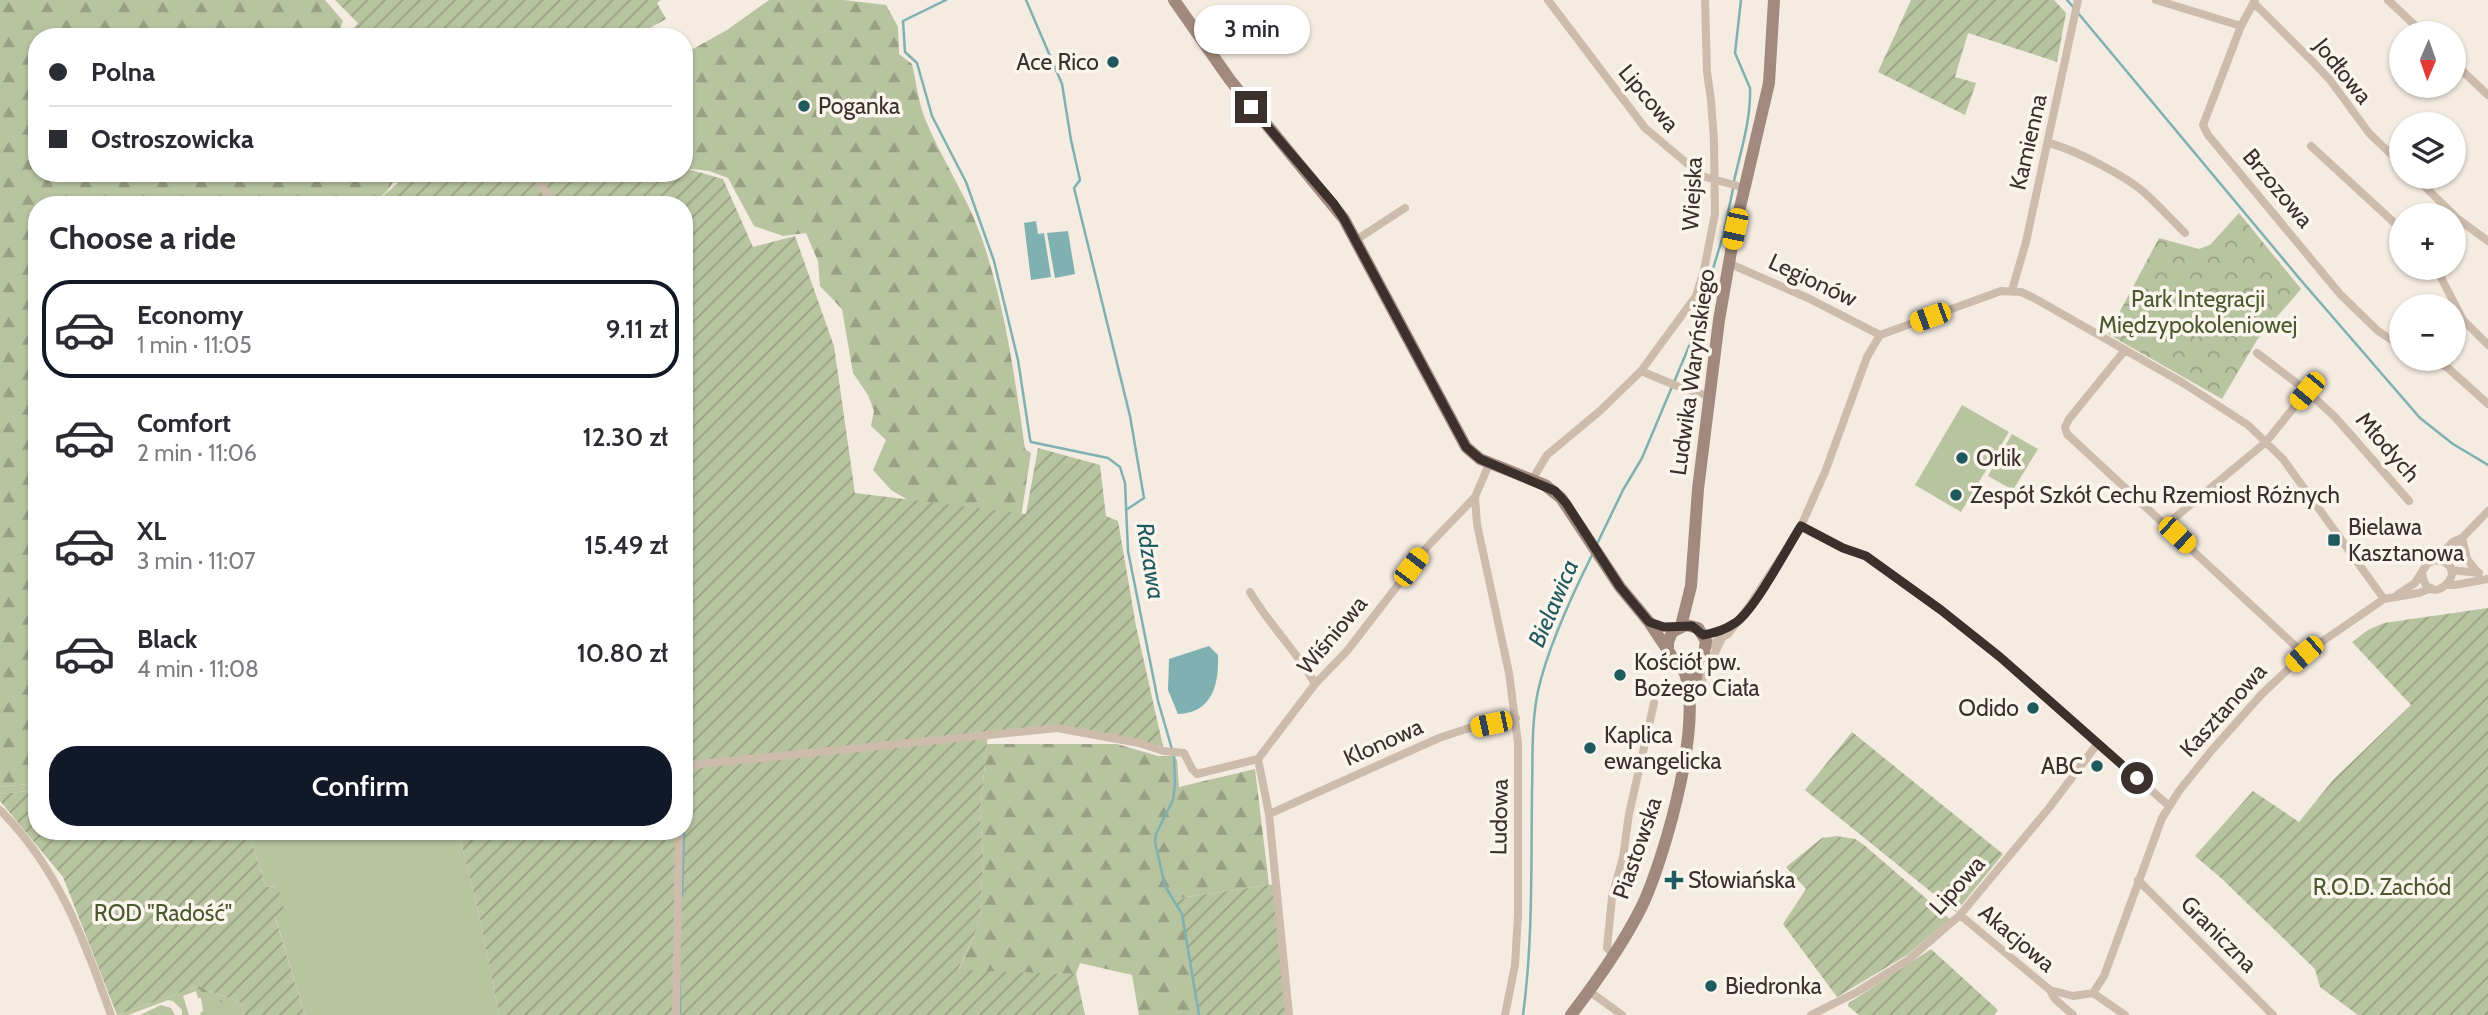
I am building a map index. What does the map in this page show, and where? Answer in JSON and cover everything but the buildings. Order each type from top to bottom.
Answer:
[{"type":"main road","points":[[1174,0],[1230,80],[1334,204],[1356,240],[1454,427],[1472,454],[1555,491],[1592,547],[1678,661],[1688,663],[1698,660],[1706,648],[1700,631],[1686,625],[1658,626],[1649,622]]},
{"type":"main road","name":"Ludwika Waryńskiego","points":[[1679,627],[1690,586],[1698,489],[1736,186],[1769,83],[1774,0]]},
{"type":"main road","name":"Ludwika Waryńskiego","points":[[1690,586],[1700,631]]},
{"type":"main road","points":[[1668,648],[1669,637],[1679,627]]},
{"type":"main road","name":"Piastowska","points":[[1571,1015],[1613,955],[1642,907],[1662,854],[1678,791],[1698,660]]},
{"type":"main road","name":"Piastowska","points":[[1678,661],[1684,668],[1687,679],[1689,718]]},
{"type":"street","name":"Lipcowa","points":[[1548,0],[1645,128],[1695,172],[1736,186]]},
{"type":"street","name":"Wiejska","points":[[1532,480],[1547,454],[1601,410],[1641,371],[1696,296],[1715,214],[1714,141],[1705,52],[1704,0]]},
{"type":"street","name":"Kamienna","points":[[2012,290],[2026,242],[2078,0]]},
{"type":"street","points":[[2156,0],[2241,26]]},
{"type":"street","points":[[2388,0],[2410,21]]},
{"type":"street","name":"Brzozowa","points":[[2254,1],[2241,26],[2203,125],[2208,135],[2340,294],[2389,338]]},
{"type":"street","name":"Jodłowa","points":[[2254,1],[2315,63],[2369,134],[2389,153]]},
{"type":"street","points":[[2466,74],[2488,95]]},
{"type":"street","points":[[2048,143],[2061,146],[2129,182],[2185,233]]},
{"type":"street","points":[[2311,146],[2389,218]]},
{"type":"street","points":[[2427,189],[2458,219],[2488,241]]},
{"type":"street","points":[[1356,240],[1405,208]]},
{"type":"street","name":"Legionów","points":[[1728,263],[1808,298],[1880,335]]},
{"type":"street","points":[[2442,280],[2463,320],[2488,345]]},
{"type":"street","points":[[1706,648],[1721,640],[1737,622],[1801,526],[1828,464],[1867,357],[1880,335],[1988,295],[2012,290],[2034,298],[2224,408],[2266,442],[2283,459],[2384,599]]},
{"type":"street","points":[[2125,350],[2065,427],[2067,434],[2304,654]]},
{"type":"street","name":"Młodych","points":[[2257,353],[2335,416],[2409,501]]},
{"type":"street","points":[[1641,371],[1709,396]]},
{"type":"street","points":[[2451,371],[2488,404]]},
{"type":"street","points":[[2166,525],[2266,442],[2307,391]]},
{"type":"street","name":"Wiśniowa","points":[[1258,759],[1315,684],[1347,651],[1427,546],[1475,497],[1490,462]]},
{"type":"street","name":"Ludowa","points":[[1475,497],[1477,524],[1509,673],[1520,772],[1518,915],[1506,1015]]},
{"type":"street","points":[[2448,585],[2451,578],[2449,567],[2462,538],[2488,510]]},
{"type":"street","points":[[1801,526],[1843,548],[1866,556],[1885,569],[2000,657],[2169,806]]},
{"type":"street","points":[[2462,538],[2453,542],[2427,564],[2423,573],[2424,582],[2431,588],[2440,589],[2488,577]]},
{"type":"street","points":[[2462,538],[2467,559],[2478,573]]},
{"type":"street","points":[[2434,560],[2449,567],[2488,577]]},
{"type":"street","name":"Kasztanowa","points":[[2396,596],[2415,583],[2423,573]]},
{"type":"street","name":"Kasztanowa","points":[[2093,993],[2104,975],[2138,880],[2169,806],[2231,727],[2281,673],[2304,654],[2384,599],[2431,588]]},
{"type":"street","points":[[1250,592],[1264,616],[1303,663],[1315,684]]},
{"type":"street","points":[[1700,631],[1719,632],[1737,622]]},
{"type":"street","name":"Piastowska","points":[[1694,696],[1721,640]]},
{"type":"street","points":[[1613,955],[1607,948],[1612,897],[1623,857],[1631,804],[1654,703]]},
{"type":"street","name":"Klonowa","points":[[1269,814],[1439,738],[1516,718]]},
{"type":"street","points":[[693,766],[714,762],[1057,728],[1139,743],[1168,752],[1179,752],[1187,757],[1192,769],[1201,774],[1258,759],[1269,814],[1289,1015]]},
{"type":"street","name":"Lipowa","points":[[1816,1014],[1907,961],[1960,915],[2049,808],[2098,743]]},
{"type":"street","points":[[0,810],[4,819],[56,881],[111,1015]]},
{"type":"street","points":[[676,1015],[679,840]]},
{"type":"street","name":"Graniczna","points":[[2138,880],[2273,1015]]},
{"type":"street","name":"Akacjowa","points":[[1960,915],[2050,990],[2055,999],[2073,1015]]},
{"type":"street","name":"Akacjowa","points":[[2050,990],[2073,996],[2093,993]]},
{"type":"street","points":[[1588,991],[1622,1015]]},
{"type":"street","points":[[2093,993],[2125,1015]]},
{"type":"green space","points":[[0,0],[325,0],[343,21],[340,28],[28,28],[28,182],[393,182],[382,196],[28,196],[28,784],[0,787]]},
{"type":"green space","points":[[335,0],[661,0],[657,3],[666,19],[650,28],[354,28],[358,23]]},
{"type":"green space","points":[[769,0],[844,0],[886,5],[898,27],[899,54],[912,64],[924,116],[975,220],[997,288],[1025,449],[1031,453],[1019,530],[927,511],[891,490],[873,470],[886,440],[871,426],[874,411],[868,395],[853,373],[842,309],[820,286],[818,261],[806,233],[783,236],[754,226],[728,178],[693,169],[693,49],[727,30]]},
{"type":"green space","points":[[1911,0],[2054,0],[2066,13],[2057,62],[1968,33],[1955,77],[1976,83],[1965,115],[1878,72]]},
{"type":"green space","points":[[693,171],[723,179],[753,247],[795,236],[834,346],[855,493],[1026,514],[1038,448],[1100,465],[1106,516],[1118,521],[1136,626],[1163,746],[1067,729],[988,734],[980,812],[983,857],[980,922],[958,970],[1076,974],[1085,1015],[499,1015],[479,913],[460,840],[693,840],[693,196],[383,196],[399,182],[693,182]]},
{"type":"green space","name":"Park Integracji Międzypokoleniowej","points":[[2239,213],[2301,289],[2257,340],[2222,399],[2108,334],[2159,238],[2199,249],[2210,245]]},
{"type":"green space","name":"Orlik","points":[[1962,405],[2009,432],[1961,512],[1915,485]]},
{"type":"green space","points":[[2012,434],[2038,449],[2013,490],[1988,476]]},
{"type":"green space","name":"R.O.D. Zachód","points":[[2488,608],[2488,1015],[2358,1015],[2320,987],[2315,969],[2195,856],[2253,791],[2299,822],[2333,780],[2411,705],[2352,642],[2368,630],[2384,623]]},
{"type":"green space","points":[[1852,732],[2003,854],[1956,912],[1805,790]]},
{"type":"green space","points":[[987,744],[1117,744],[1158,756],[1174,756],[1177,760],[1179,787],[1255,769],[1269,885],[1173,899],[1182,914],[1199,1015],[1139,1015],[1132,975],[1080,963],[1076,974],[958,971],[980,922],[983,857],[980,812]]},
{"type":"green space","points":[[28,784],[28,791],[0,794],[0,787]]},
{"type":"green space","name":"ROD \"Radość\"","points":[[28,791],[28,835],[0,801],[0,794]]},
{"type":"green space","points":[[1837,836],[1855,839],[1864,845],[1950,919],[1907,955],[1837,997],[1783,924],[1806,889],[1786,867],[1822,838]]},
{"type":"green space","name":"ROD \"Radość\"","points":[[32,840],[251,840],[266,887],[278,886],[284,911],[275,917],[305,1015],[244,1015],[241,1003],[199,986],[117,1015],[63,877]]},
{"type":"green space","points":[[251,840],[460,840],[479,913],[499,1015],[305,1015],[275,916],[277,886],[266,887]]},
{"type":"green space","points":[[1275,884],[1289,1015],[1199,1015],[1182,914],[1173,899]]},
{"type":"green space","points":[[1931,949],[1998,1010],[1994,1015],[1859,1015],[1848,1006],[1849,1003]]},
{"type":"green space","points":[[199,986],[244,1015],[201,1015],[201,998],[198,998],[196,991],[183,996],[189,1015],[182,1015],[182,1010],[168,1000],[128,1015],[117,1015]]},
{"type":"green space","points":[[197,987],[241,1003],[244,1015],[229,1015],[226,1006],[218,999],[210,1000]]},
{"type":"green space","points":[[161,1005],[171,1008],[175,1015],[140,1015]]},
{"type":"water","points":[[1036,221],[1038,234],[1044,233],[1051,277],[1031,280],[1024,223]]},
{"type":"water","points":[[1068,231],[1075,274],[1055,278],[1047,233]]},
{"type":"water","points":[[1209,646],[1218,655],[1217,676],[1212,695],[1199,708],[1178,714],[1168,690],[1169,659]]},
{"type":"waterway","points":[[946,0],[903,21],[905,52],[917,63],[932,116],[966,182],[994,261],[1018,360],[1031,442],[1108,458],[1120,467],[1125,483],[1128,551],[1158,701],[1174,756],[1173,800],[1156,834],[1155,842],[1165,886],[1182,914],[1199,1015]]},
{"type":"waterway","name":"Rdzawa","points":[[1026,0],[1062,84],[1080,180],[1074,188],[1130,416],[1144,498],[1126,510]]},
{"type":"waterway","name":"Bielawica","points":[[1734,181],[1750,100],[1750,88],[1735,53],[1741,0]]},
{"type":"waterway","points":[[2067,0],[2074,8]]},
{"type":"waterway","points":[[2078,13],[2299,278],[2420,418],[2453,444],[2488,465]]},
{"type":"waterway","name":"Bielawica","points":[[1597,544],[1642,458],[1690,344],[1723,236],[1733,189]]},
{"type":"waterway","name":"Bielawica","points":[[1523,1015],[1530,931],[1536,704],[1542,674],[1554,639],[1593,553]]},
{"type":"waterway","points":[[682,896],[684,840]]},
{"type":"waterway","points":[[680,980],[680,1015]]},
{"type":"place","name":"Ace Rico","points":[[1113,62]]},
{"type":"place","name":"Poganka","points":[[804,106]]},
{"type":"place","name":"Orlik","points":[[1962,458]]},
{"type":"place","name":"Zespół Szkół Cechu Rzemiosł Różnych","points":[[1956,495]]},
{"type":"place","name":"Bielawa Kasztanowa","points":[[2334,540]]},
{"type":"place","name":"Kościół pw. Bożego Ciała","points":[[1620,675]]},
{"type":"place","name":"Odido","points":[[2033,708]]},
{"type":"place","name":"Kaplica ewangelicka","points":[[1590,748]]},
{"type":"place","name":"ABC","points":[[2097,766]]},
{"type":"place","name":"Słowiańska","points":[[1674,880]]},
{"type":"place","name":"Biedronka","points":[[1711,986]]},
{"type":"route","points":[[1251,107],[1344,219],[1466,447],[1480,459],[1555,491],[1566,503],[1620,587],[1649,622],[1664,627],[1692,626],[1698,628],[1703,635],[1719,632],[1737,622],[1801,526],[1843,548],[1866,556],[1941,610],[2000,657],[2137,778]]}]
